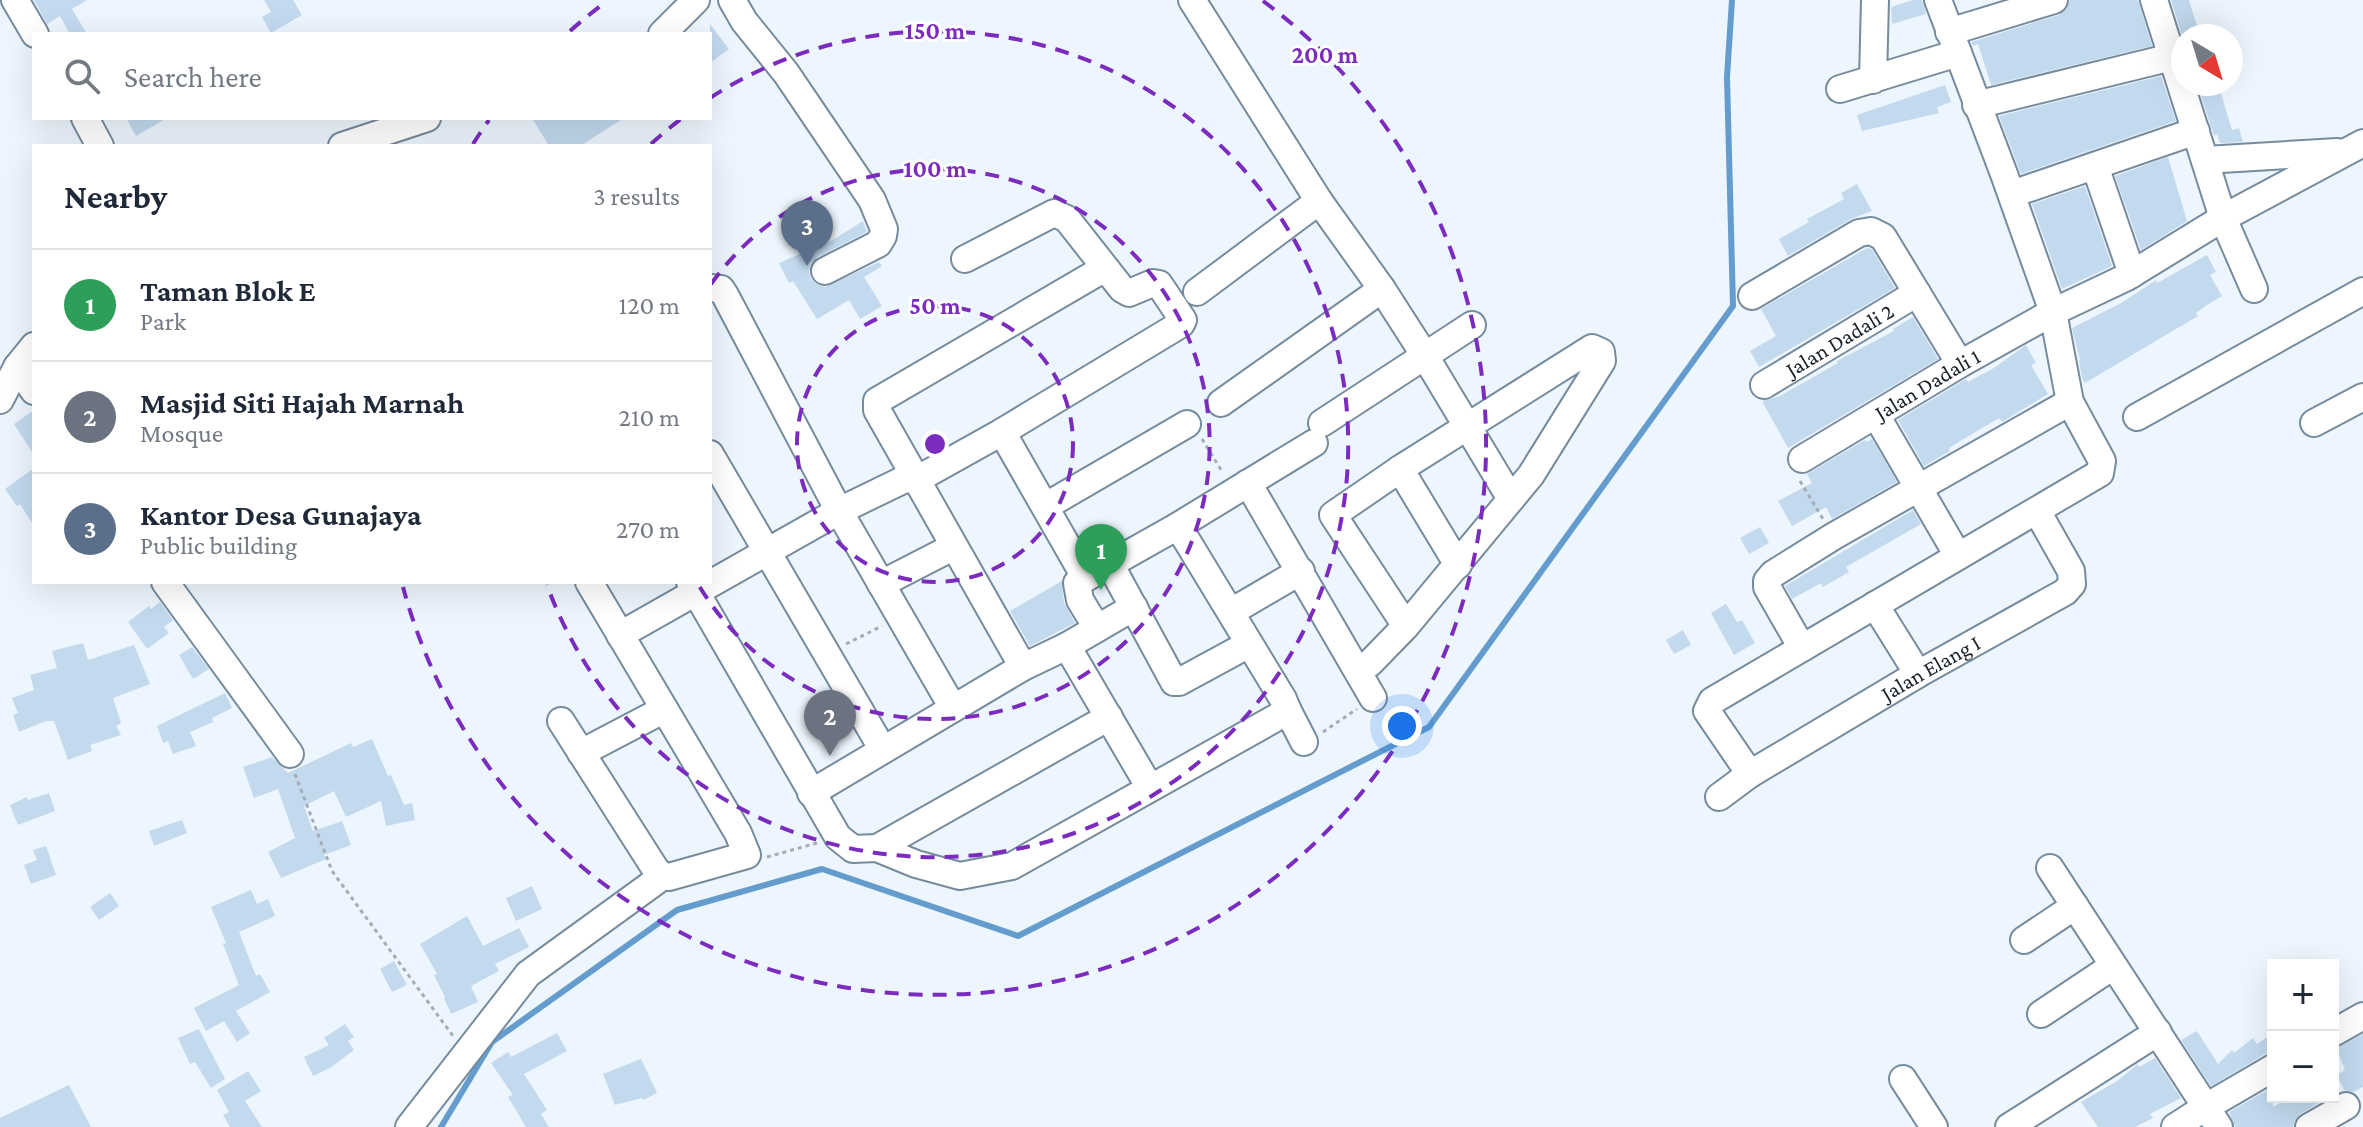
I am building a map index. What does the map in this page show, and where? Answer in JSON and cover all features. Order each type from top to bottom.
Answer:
[{"type":"street","points":[[15,0],[34,32]]},
{"type":"street","points":[[664,32],[696,0]]},
{"type":"street","points":[[732,0],[744,21],[786,73],[831,138],[872,200],[884,229],[878,244],[825,271]]},
{"type":"street","points":[[1192,0],[1319,201],[1425,356],[1511,499]]},
{"type":"street","points":[[1873,80],[1875,0]]},
{"type":"street","points":[[1750,774],[1707,711],[1712,701],[2037,511],[2100,473],[2102,467],[2102,461],[2070,402],[2053,312],[1938,0]]},
{"type":"street","points":[[1840,89],[1873,80],[1953,42],[2054,0]]},
{"type":"street","points":[[2154,0],[2171,54]]},
{"type":"street","points":[[1976,105],[2171,57]]},
{"type":"street","points":[[2185,96],[2223,218],[2254,289]]},
{"type":"street","points":[[86,120],[99,144]]},
{"type":"street","points":[[353,144],[421,120]]},
{"type":"street","points":[[2012,194],[2196,131]]},
{"type":"street","points":[[2205,160],[2354,148]]},
{"type":"street","name":"Jalan Dadali 1","points":[[1802,459],[1960,364],[2053,312],[2132,274],[2223,218],[2354,148]]},
{"type":"street","points":[[2095,166],[2132,274]]},
{"type":"street","points":[[1197,292],[1319,201]]},
{"type":"street","points":[[712,579],[905,479],[916,480],[1002,432],[1183,320],[1159,284],[1153,283],[1129,293],[1122,289],[1067,219],[1054,213],[965,259]]},
{"type":"street","points":[[1752,296],[1859,233],[1871,231],[1883,237],[1960,364]]},
{"type":"street","points":[[1023,667],[877,410],[877,401],[1105,268]]},
{"type":"street","points":[[712,288],[721,289],[725,295],[839,511],[953,708]]},
{"type":"street","points":[[1221,403],[1382,289]]},
{"type":"street","points":[[2137,417],[2363,291]]},
{"type":"street","name":"Jalan Dadali 2","points":[[1764,385],[1917,293]]},
{"type":"street","points":[[1097,628],[1077,591],[1077,583],[1241,487],[1472,325]]},
{"type":"street","points":[[0,400],[17,367],[32,348]]},
{"type":"street","points":[[1370,663],[1406,626],[1531,475],[1602,361],[1601,352],[1592,348],[1333,515],[1406,626]]},
{"type":"street","points":[[17,367],[32,388]]},
{"type":"street","points":[[2314,423],[2363,397]]},
{"type":"street","points":[[1802,648],[1767,587],[1767,581],[1773,574],[1918,487],[2070,402]]},
{"type":"street","points":[[1876,415],[1958,556]]},
{"type":"street","points":[[1046,506],[1187,424]]},
{"type":"street","points":[[1002,432],[1085,577]]},
{"type":"street","points":[[712,457],[883,750]]},
{"type":"street","points":[[1400,469],[1458,565]]},
{"type":"street","points":[[1241,487],[1301,571],[1373,698]]},
{"type":"street","name":"Jalan Elang I","points":[[1719,797],[1750,774],[1918,674],[2065,592],[2072,584],[2071,571],[2037,511]]},
{"type":"street","points":[[1178,526],[1283,699],[1304,742]]},
{"type":"street","points":[[881,584],[953,547]]},
{"type":"street","points":[[1110,564],[1174,682],[1249,644]]},
{"type":"street","points":[[1231,612],[1301,571]]},
{"type":"street","points":[[166,584],[290,754]]},
{"type":"street","points":[[561,721],[656,870],[663,876],[669,877],[747,855],[738,833],[590,584]]},
{"type":"street","points":[[620,635],[693,588],[838,837],[853,849],[877,848],[916,864],[960,876],[1012,866],[1288,711]]},
{"type":"street","points":[[1875,605],[1918,674]]},
{"type":"street","points":[[811,793],[1023,667],[1067,646],[1134,607]]},
{"type":"street","points":[[1067,646],[1150,788]]},
{"type":"street","points":[[581,753],[663,710]]},
{"type":"street","points":[[877,848],[1109,717]]},
{"type":"street","points":[[2050,868],[2213,1117]]},
{"type":"street","points":[[409,1127],[528,974],[663,876]]},
{"type":"street","points":[[2024,940],[2075,906]]},
{"type":"street","points":[[2041,1014],[2113,966]]},
{"type":"street","points":[[2337,1031],[2363,1016]]},
{"type":"street","points":[[2009,1127],[2158,1032]]},
{"type":"street","points":[[2175,1127],[2213,1117],[2267,1073]]},
{"type":"street","points":[[1903,1079],[1934,1127]]},
{"type":"street","points":[[2309,1127],[2346,1106]]},
{"type":"path","points":[[1187,424],[1195,428],[1241,487]]},
{"type":"path","points":[[1802,459],[1794,470],[1796,475],[1834,536]]},
{"type":"path","points":[[827,655],[899,616]]},
{"type":"path","points":[[1304,742],[1373,698]]},
{"type":"path","points":[[290,754],[332,871],[457,1042]]},
{"type":"path","points":[[747,855],[770,857],[838,837]]},
{"type":"building","points":[[34,0],[87,0],[72,9],[86,32],[69,32],[60,16],[47,24]]},
{"type":"building","points":[[264,0],[293,0],[302,15],[270,32],[262,17],[271,12]]},
{"type":"building","points":[[1922,0],[1926,14],[1892,24],[1891,7]]},
{"type":"building","points":[[2070,0],[2138,0],[2152,46],[1991,85],[1978,44],[1973,46],[1971,42],[2059,15],[2066,10]]},
{"type":"building","points":[[2171,0],[2189,0],[2196,24],[2178,24]]},
{"type":"building","points":[[710,24],[729,49],[712,62],[712,32]]},
{"type":"building","points":[[2161,76],[2176,121],[2021,174],[1999,116]]},
{"type":"building","points":[[1945,85],[1951,102],[1937,107],[1939,113],[1862,131],[1857,115]]},
{"type":"building","points":[[2201,96],[2222,96],[2232,130],[2239,128],[2243,142],[2220,143],[2217,134],[2214,136]]},
{"type":"building","points":[[127,120],[164,120],[136,136]]},
{"type":"building","points":[[533,120],[621,120],[583,144],[548,144]]},
{"type":"building","points":[[2168,157],[2187,221],[2141,250],[2115,176]]},
{"type":"building","points":[[1857,184],[1872,211],[1851,219],[1788,256],[1779,239],[1844,199],[1841,193]]},
{"type":"building","points":[[2085,186],[2112,266],[2062,289],[2032,204]]},
{"type":"building","points":[[863,221],[867,232],[818,257],[811,263],[809,271],[816,284],[825,287],[879,262],[882,266],[864,277],[882,306],[860,319],[849,300],[817,319],[793,281],[789,283],[779,263],[823,246]]},
{"type":"building","points":[[1867,248],[1872,249],[1895,288],[1759,367],[1750,351],[1776,336],[1761,309]]},
{"type":"building","points":[[2207,255],[2216,272],[2210,275],[2222,296],[2196,313],[2198,316],[2085,383],[2072,328]]},
{"type":"building","points":[[1913,317],[1938,359],[1788,448],[1762,401],[1780,396]]},
{"type":"building","points":[[2026,345],[2036,363],[2031,365],[2048,394],[2002,422],[1999,418],[1924,466],[1898,420],[1966,379],[1968,382],[1994,368]]},
{"type":"building","points":[[32,411],[32,452],[14,424]]},
{"type":"building","points":[[1872,439],[1897,482],[1832,519],[1826,507],[1792,526],[1778,501],[1812,483],[1807,474],[1865,440]]},
{"type":"building","points":[[32,469],[32,523],[20,504],[17,506],[5,489]]},
{"type":"building","points":[[1913,510],[1921,524],[1846,567],[1849,572],[1823,587],[1821,583],[1792,599],[1785,586]]},
{"type":"building","points":[[1760,527],[1769,543],[1749,554],[1740,538]]},
{"type":"building","points":[[1062,581],[1064,603],[1075,623],[1030,646],[1010,611]]},
{"type":"building","points":[[160,602],[173,620],[164,627],[169,633],[147,649],[128,622],[149,606],[151,609]]},
{"type":"building","points":[[1726,604],[1737,622],[1742,620],[1755,643],[1734,655],[1711,613]]},
{"type":"building","points":[[1683,630],[1691,645],[1674,654],[1666,640]]},
{"type":"building","points":[[83,643],[88,660],[134,645],[150,684],[113,698],[121,723],[116,726],[121,735],[90,745],[92,751],[68,760],[54,721],[19,732],[13,715],[18,713],[12,698],[34,690],[30,675],[57,668],[52,651]]},
{"type":"building","points":[[192,647],[209,669],[193,679],[179,655]]},
{"type":"building","points":[[225,693],[232,708],[212,718],[213,722],[190,732],[196,746],[173,754],[168,741],[163,743],[157,726]]},
{"type":"building","points":[[372,739],[404,805],[412,803],[415,820],[386,826],[381,801],[346,817],[334,791],[304,806],[313,831],[342,821],[351,845],[324,855],[326,859],[281,878],[268,852],[295,838],[278,789],[254,798],[243,767],[272,757],[288,773],[351,743],[353,747]]},
{"type":"building","points":[[49,793],[55,811],[18,825],[10,805],[27,797],[28,800]]},
{"type":"building","points":[[182,820],[187,833],[154,846],[149,831]]},
{"type":"building","points":[[46,846],[56,875],[31,884],[24,865],[37,860],[33,850]]},
{"type":"building","points":[[532,886],[542,909],[516,921],[506,898]]},
{"type":"building","points":[[251,890],[257,904],[268,899],[275,916],[239,932],[256,976],[260,974],[270,992],[236,1011],[250,1033],[237,1042],[224,1021],[206,1031],[194,1008],[239,985],[211,907]]},
{"type":"building","points":[[110,893],[119,906],[99,920],[90,907]]},
{"type":"building","points":[[467,916],[483,946],[519,928],[529,947],[495,964],[499,971],[471,986],[478,1002],[451,1014],[434,975],[437,974],[420,944]]},
{"type":"building","points":[[394,961],[407,985],[392,992],[380,969]]},
{"type":"building","points":[[345,1024],[354,1037],[348,1041],[354,1050],[313,1076],[304,1057],[329,1045],[324,1038]]},
{"type":"building","points":[[199,1029],[225,1079],[211,1088],[195,1062],[190,1064],[178,1038]]},
{"type":"building","points":[[2197,1031],[2218,1064],[2232,1050],[2234,1053],[2253,1038],[2257,1044],[2267,1037],[2267,1054],[2211,1086],[2181,1040]]},
{"type":"building","points":[[557,1033],[567,1051],[524,1074],[547,1110],[541,1114],[549,1127],[526,1127],[508,1097],[513,1095],[491,1063],[508,1052],[511,1057]]},
{"type":"building","points":[[2363,1034],[2363,1087],[2353,1092],[2344,1090],[2339,1079],[2339,1074],[2345,1070],[2339,1046]]},
{"type":"building","points":[[2155,1058],[2181,1098],[2150,1114],[2153,1118],[2135,1127],[2098,1127],[2081,1102],[2117,1081],[2138,1064],[2139,1067]]},
{"type":"building","points":[[641,1059],[657,1093],[643,1100],[615,1105],[603,1074]]},
{"type":"building","points":[[248,1071],[261,1091],[245,1101],[262,1127],[230,1127],[223,1115],[229,1112],[217,1090]]},
{"type":"building","points":[[69,1085],[91,1127],[0,1127],[0,1118]]},
{"type":"building","points":[[2267,1090],[2267,1103],[2273,1103],[2273,1107],[2280,1103],[2319,1103],[2300,1114],[2293,1127],[2235,1127],[2229,1112]]},
{"type":"waterway","points":[[441,1127],[492,1042],[677,910],[822,869],[1018,936],[1429,727],[1733,306],[1727,77],[1732,0]]},
{"type":"place","name":"Kantor Desa Gunajaya","points":[[807,266]]},
{"type":"place","name":"Taman Blok E","points":[[1101,590]]},
{"type":"place","name":"Masjid Siti Hajah Marnah","points":[[830,756]]}]
